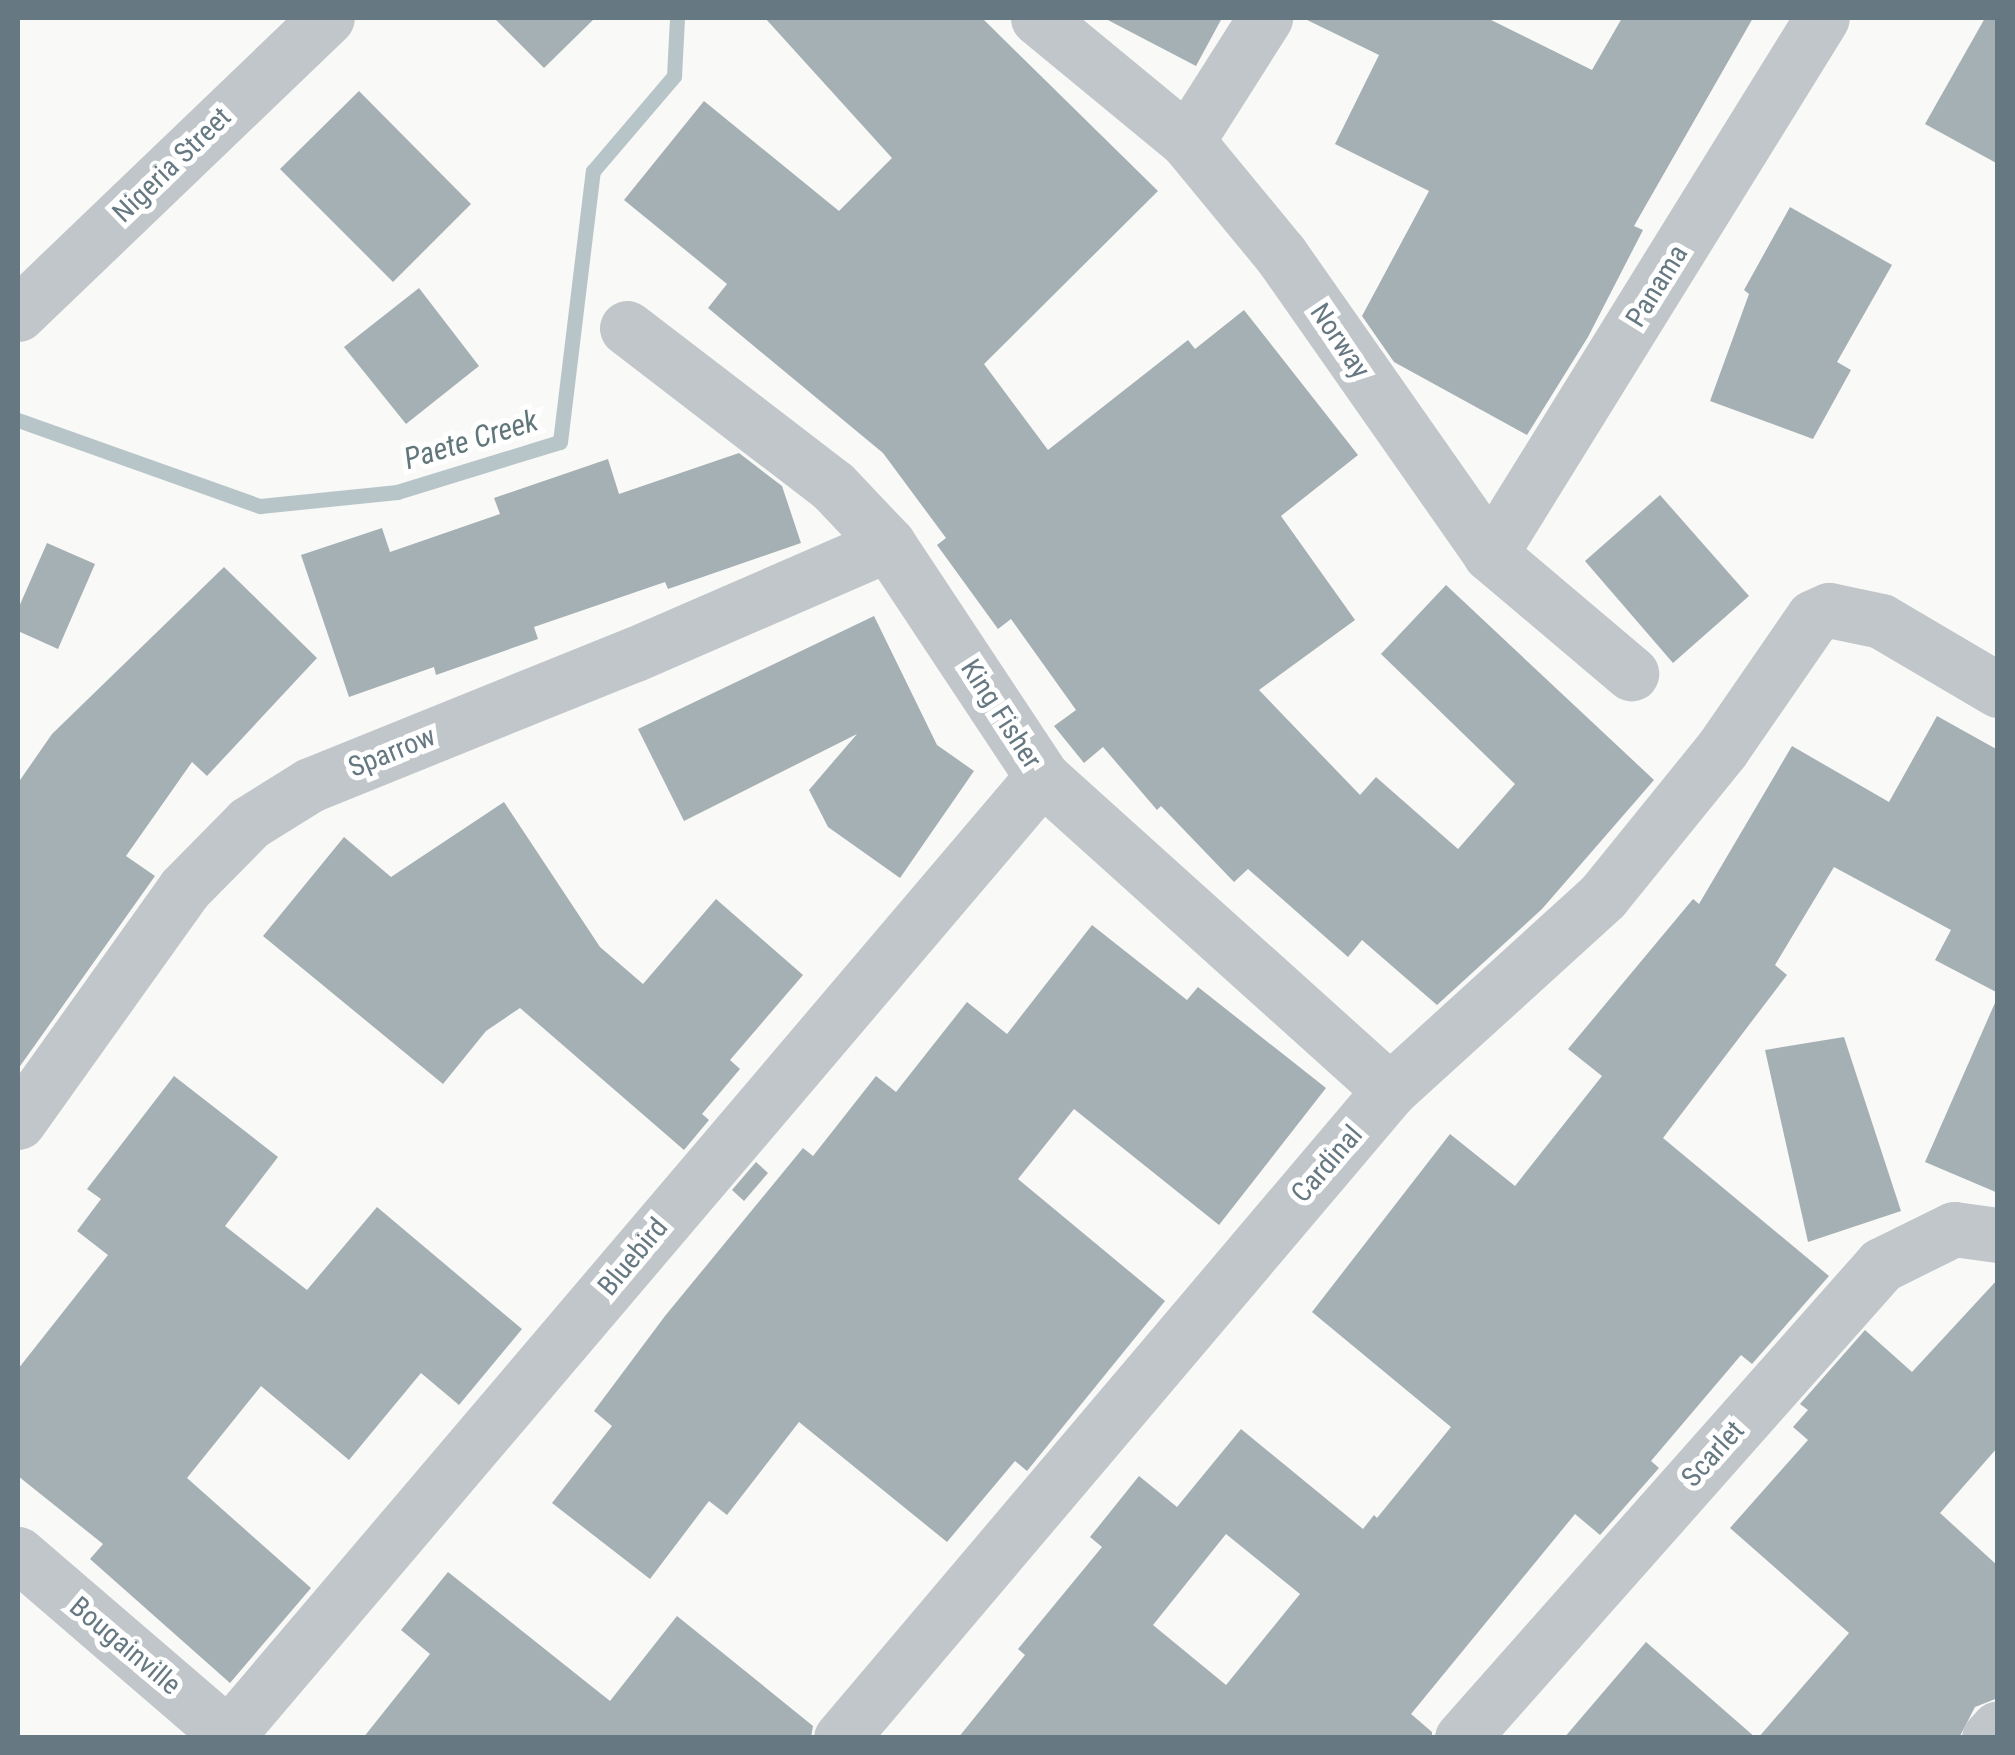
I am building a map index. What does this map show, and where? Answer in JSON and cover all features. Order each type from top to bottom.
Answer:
[{"type":"street","name":"Nigeria Street","points":[[18,314],[327,18]]},
{"type":"street","name":"Norway","points":[[1038,18],[1186,141],[1281,255],[1490,554],[1632,673]]},
{"type":"street","points":[[1186,141],[1265,18]]},
{"type":"street","name":"Panama","points":[[1490,554],[1822,18]]},
{"type":"street","name":"King Fisher","points":[[627,328],[833,486],[888,544],[1042,776],[1390,1090]]},
{"type":"street","name":"Sparrow","points":[[18,1122],[184,888],[249,823],[310,785],[634,654],[888,544]]},
{"type":"street","name":"Cardinal","points":[[841,1738],[1390,1090],[1603,896],[1722,749],[1813,617],[1829,610],[1881,622],[1998,690]]},
{"type":"street","name":"Bluebird","points":[[228,1736],[1042,776]]},
{"type":"street","name":"Scarlet","points":[[1462,1738],[1881,1265],[1954,1229],[1998,1235]]},
{"type":"street","name":"Bougainville","points":[[18,1554],[228,1736]]},
{"type":"street","points":[[1989,1738],[1998,1728]]},
{"type":"building","points":[[494,18],[595,18],[544,68]]},
{"type":"building","points":[[765,18],[982,18],[1158,191],[984,364],[1048,450],[1188,340],[1195,349],[1244,310],[1358,455],[1281,516],[1355,620],[1259,690],[1360,795],[1376,777],[1458,849],[1515,784],[1381,654],[1446,585],[1654,780],[1542,909],[1437,1005],[1362,940],[1348,957],[1248,869],[1234,882],[1161,806],[1157,810],[1103,747],[1084,763],[1054,726],[1076,710],[1011,619],[998,629],[937,545],[946,538],[883,453],[708,308],[727,284],[624,200],[704,101],[839,211],[892,158]]},
{"type":"building","points":[[1104,18],[1222,18],[1196,66]]},
{"type":"building","points":[[1303,18],[1487,18],[1592,70],[1622,18],[1753,18],[1634,226],[1643,230],[1588,337],[1527,435],[1394,362],[1362,316],[1429,191],[1335,144],[1379,55]]},
{"type":"building","points":[[1985,18],[1998,18],[1998,164],[1925,124]]},
{"type":"building","points":[[359,91],[471,204],[393,282],[280,169]]},
{"type":"building","points":[[1790,207],[1892,265],[1837,362],[1851,370],[1813,439],[1710,401],[1749,294],[1744,290]]},
{"type":"building","points":[[419,288],[479,366],[406,424],[344,347]]},
{"type":"building","points":[[739,453],[782,486],[801,543],[668,589],[665,582],[534,627],[538,639],[436,675],[434,667],[349,697],[301,555],[382,528],[390,552],[500,514],[494,498],[608,459],[619,494]]},
{"type":"building","points":[[1660,495],[1749,596],[1673,663],[1585,561]]},
{"type":"building","points":[[47,543],[95,564],[58,649],[18,631],[18,609]]},
{"type":"building","points":[[224,567],[317,658],[207,776],[192,762],[126,856],[155,876],[18,1069],[18,783],[52,734]]},
{"type":"building","points":[[874,616],[937,745],[974,771],[900,878],[828,827],[809,790],[857,734],[684,821],[638,729]]},
{"type":"building","points":[[1937,716],[1998,750],[1998,993],[1935,960],[1951,930],[1834,867],[1775,965],[1787,975],[1663,1138],[1829,1276],[1752,1364],[1741,1355],[1651,1461],[1659,1468],[1600,1535],[1575,1514],[1411,1714],[1432,1732],[1432,1738],[958,1738],[1025,1655],[1018,1649],[1102,1547],[1090,1537],[1139,1476],[1177,1507],[1241,1429],[1363,1529],[1374,1515],[1377,1518],[1451,1427],[1312,1312],[1450,1134],[1515,1186],[1602,1076],[1568,1049],[1693,899],[1699,904],[1792,746],[1889,802]],"holes":[[[1226,1534],[1300,1594],[1226,1685],[1153,1625]]]},
{"type":"building","points":[[504,802],[600,947],[643,984],[716,899],[803,975],[730,1060],[740,1069],[702,1114],[709,1120],[684,1150],[520,1008],[486,1031],[443,1084],[263,936],[344,837],[391,877]]},
{"type":"building","points":[[1092,925],[1187,1000],[1198,987],[1326,1088],[1219,1225],[1074,1109],[1018,1179],[1165,1301],[1027,1471],[1015,1461],[947,1542],[799,1422],[727,1515],[709,1501],[650,1579],[552,1503],[612,1426],[594,1411],[665,1316],[803,1148],[813,1156],[876,1076],[896,1092],[967,1002],[1007,1034]]},
{"type":"building","points":[[1998,996],[1998,1193],[1925,1162]]},
{"type":"building","points":[[1844,1037],[1901,1211],[1808,1242],[1765,1050]]},
{"type":"building","points":[[174,1076],[278,1157],[225,1226],[307,1290],[377,1207],[522,1329],[459,1405],[421,1373],[349,1460],[261,1386],[187,1478],[311,1588],[230,1683],[90,1559],[103,1544],[18,1476],[18,1369],[108,1255],[77,1231],[101,1199],[87,1189]]},
{"type":"building","points":[[756,1162],[768,1173],[744,1201],[732,1190]]},
{"type":"building","points":[[1998,1279],[1998,1447],[1940,1513],[1998,1566],[1998,1698],[1975,1707],[1959,1738],[1758,1738],[1849,1633],[1730,1528],[1808,1440],[1793,1427],[1808,1410],[1800,1404],[1865,1330],[1912,1372]]},
{"type":"building","points":[[448,1572],[610,1701],[677,1616],[813,1726],[811,1738],[363,1738],[430,1654],[401,1630]]},
{"type":"building","points":[[1646,1642],[1756,1738],[1564,1738]]},
{"type":"waterway","name":"Paete Creek","points":[[18,420],[260,506],[397,492],[560,442],[593,171],[674,76],[677,18]]}]
